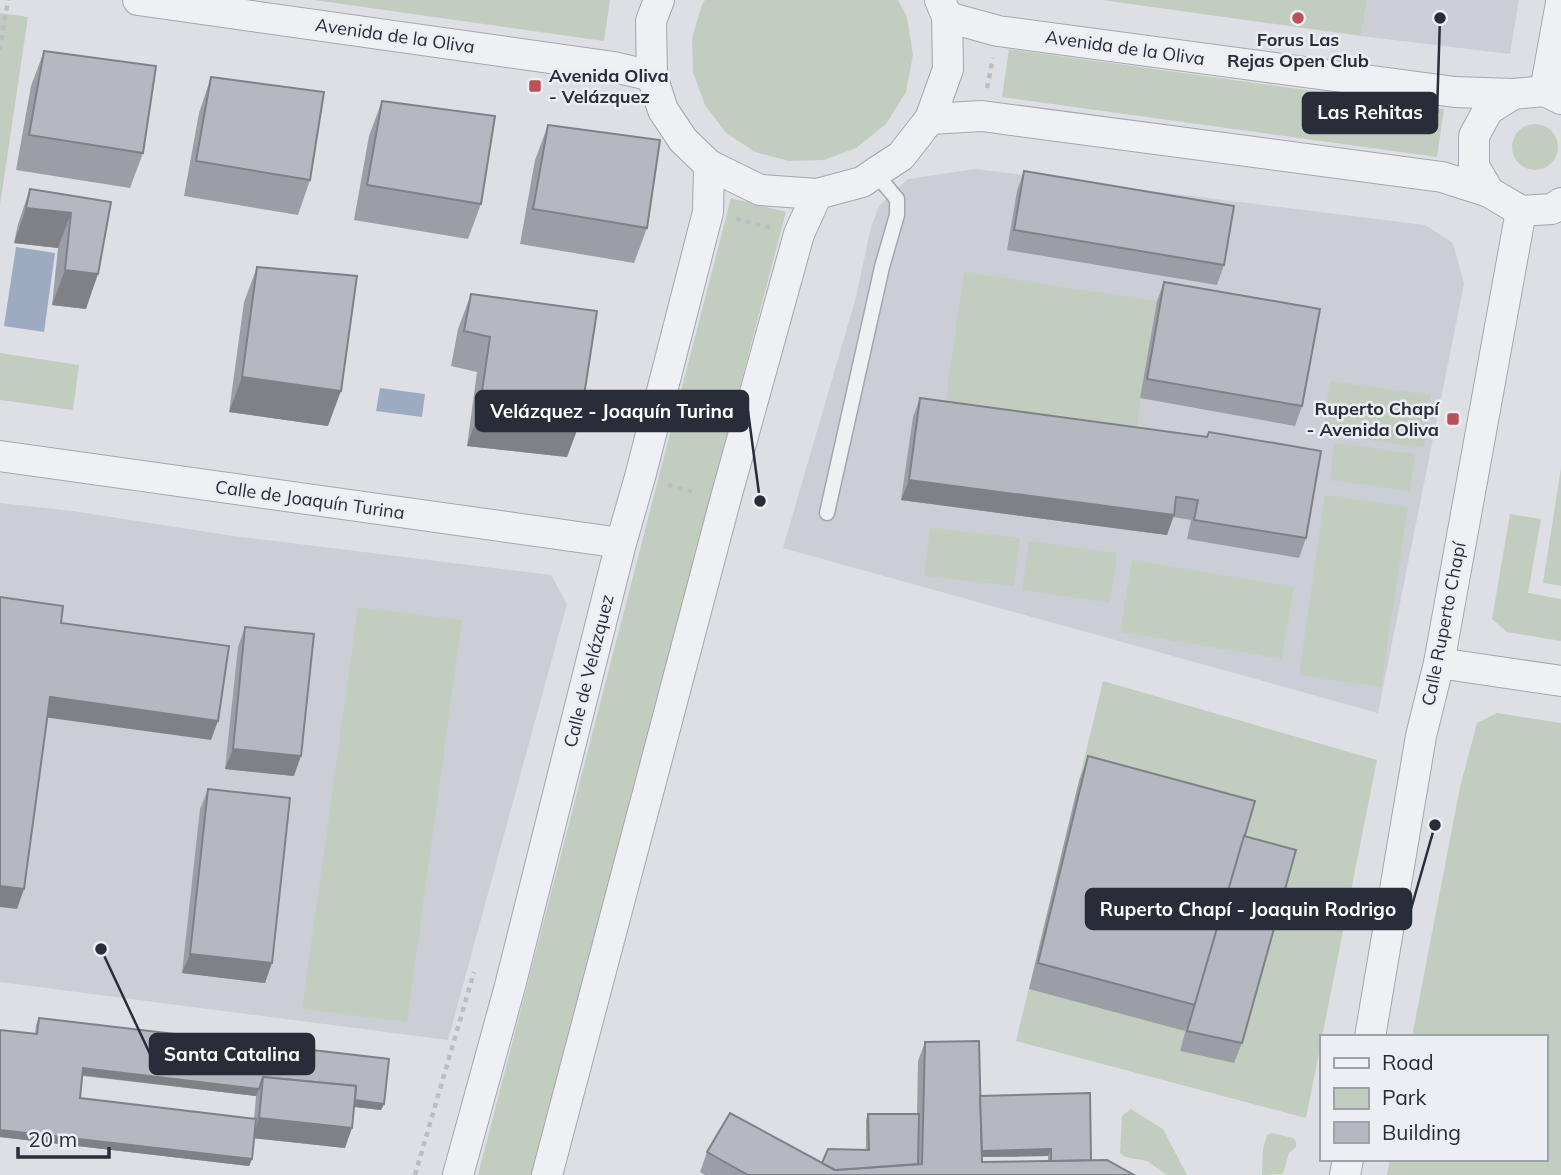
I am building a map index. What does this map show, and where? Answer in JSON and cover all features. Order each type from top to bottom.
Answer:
[{"type":"street","name":"Avenida de la Oliva","points":[[138,0],[601,65],[652,76]]},
{"type":"street","points":[[659,0],[651,21],[652,76],[663,110],[683,140],[709,165],[760,190],[817,194],[862,182],[901,156],[930,119],[948,69],[943,8]]},
{"type":"street","points":[[1553,95],[1561,3]]},
{"type":"street","name":"Avenida de la Oliva","points":[[943,8],[998,31],[1455,92],[1553,95]]},
{"type":"street","points":[[1489,192],[1474,166],[1474,136],[1488,110],[1513,93]]},
{"type":"street","points":[[930,119],[982,116],[1443,177],[1489,192],[1521,211],[1558,206]]},
{"type":"street","name":"Calle de Velázquez","points":[[458,1175],[514,970],[621,543],[708,212],[709,165]]},
{"type":"street","points":[[547,1175],[725,501],[799,234],[817,194]]},
{"type":"street","name":"Calle Ruperto Chapí","points":[[1370,1035],[1421,736],[1439,663],[1521,211]]},
{"type":"street","name":"Calle de Joaquín Turina","points":[[0,456],[621,543]]},
{"type":"street","points":[[1439,663],[1561,681]]},
{"type":"lane","points":[[827,513],[882,267],[897,215],[897,199],[875,173]]},
{"type":"path","points":[[0,50],[8,0]]},
{"type":"path","points":[[982,116],[998,31]]},
{"type":"path","points":[[708,212],[799,234]]},
{"type":"path","points":[[640,477],[725,501]]},
{"type":"path","points":[[415,1175],[474,972]]},
{"type":"shaded area","points":[[1367,0],[1519,0],[1510,54],[1361,36]]},
{"type":"shaded area","points":[[975,169],[1425,225],[1453,243],[1464,284],[1378,713],[783,548],[856,297],[871,227],[879,206],[908,179]]},
{"type":"shaded area","points":[[0,503],[73,511],[233,536],[551,575],[567,604],[448,1040],[0,982]]},
{"type":"green space","points":[[314,0],[610,0],[604,41]]},
{"type":"green space","points":[[705,0],[898,0],[907,17],[913,55],[906,92],[886,124],[856,148],[824,160],[789,161],[755,152],[726,133],[705,105],[693,73],[692,38]]},
{"type":"green space","name":"Forus Las Rejas Open Club","points":[[1102,0],[1367,0],[1361,36]]},
{"type":"green space","points":[[0,13],[28,17],[0,205]]},
{"type":"green space","points":[[1009,49],[1444,109],[1437,157],[1002,97]]},
{"type":"green space","points":[[1535,124],[1551,131],[1558,147],[1551,163],[1535,170],[1519,163],[1512,147],[1519,131]]},
{"type":"green space","points":[[731,198],[786,212],[532,1175],[478,1175]]},
{"type":"green space","points":[[964,272],[1157,301],[1140,398],[1137,432],[945,405]]},
{"type":"green space","points":[[0,353],[79,365],[73,410],[0,400]]},
{"type":"green space","points":[[1330,381],[1431,395],[1424,448],[1322,433]]},
{"type":"green space","points":[[1335,443],[1415,454],[1410,491],[1330,480]]},
{"type":"green space","points":[[1561,468],[1561,586],[1543,583]]},
{"type":"green space","points":[[1325,495],[1408,507],[1381,687],[1299,675]]},
{"type":"green space","points":[[1510,514],[1541,519],[1528,593],[1561,599],[1561,641],[1507,632],[1492,619]]},
{"type":"green space","points":[[930,528],[1020,538],[1014,586],[924,576]]},
{"type":"green space","points":[[1029,541],[1117,553],[1110,603],[1022,590]]},
{"type":"green space","points":[[1132,560],[1294,587],[1282,659],[1120,632]]},
{"type":"green space","points":[[358,607],[462,620],[407,1022],[302,1009]]},
{"type":"green space","points":[[1103,681],[1377,760],[1322,1035],[1320,1035],[1306,1118],[1016,1041]]},
{"type":"green space","points":[[1497,713],[1561,723],[1561,1175],[1387,1175],[1390,1161],[1547,1161],[1547,1035],[1412,1035],[1460,787],[1477,723]]},
{"type":"green space","points":[[1131,1109],[1163,1129],[1187,1175],[1167,1175],[1147,1161],[1125,1157],[1120,1153],[1122,1116]]},
{"type":"green space","points":[[1272,1133],[1293,1138],[1296,1147],[1289,1153],[1283,1174],[1262,1175],[1263,1149],[1267,1135]]},
{"type":"water","points":[[16,247],[55,253],[44,332],[4,326]]},
{"type":"water","points":[[380,388],[425,394],[422,417],[376,411]]},
{"type":"building","points":[[44,51],[156,66],[143,153],[29,135]]},
{"type":"building","points":[[211,77],[324,92],[310,180],[196,161]]},
{"type":"building","points":[[382,101],[495,116],[481,204],[367,185]]},
{"type":"building","points":[[548,125],[660,140],[647,228],[533,209]]},
{"type":"building","points":[[1024,171],[1234,206],[1224,265],[1014,230]]},
{"type":"building","points":[[30,189],[111,202],[98,274],[65,270],[71,213],[26,208]]},
{"type":"building","points":[[257,267],[357,276],[341,391],[242,377]]},
{"type":"building","points":[[1164,282],[1320,309],[1302,406],[1147,379]]},
{"type":"building","points":[[471,294],[597,311],[580,422],[479,411],[490,337],[464,331]]},
{"type":"building","points":[[920,398],[1207,437],[1209,432],[1321,451],[1306,538],[1194,520],[1198,500],[1176,497],[1174,515],[909,480]]},
{"type":"building","points":[[0,597],[63,606],[61,623],[229,646],[218,721],[50,697],[24,889],[0,886]]},
{"type":"building","points":[[245,627],[314,634],[301,756],[233,749]]},
{"type":"building","points":[[1088,756],[1255,801],[1195,1005],[1038,963]]},
{"type":"building","points":[[208,789],[290,798],[272,963],[190,954]]},
{"type":"building","points":[[1244,836],[1296,850],[1242,1043],[1187,1031]]},
{"type":"building","points":[[39,1018],[389,1059],[384,1104],[355,1100],[356,1086],[263,1077],[259,1089],[83,1068],[80,1098],[256,1119],[252,1159],[0,1130],[0,1030],[37,1034]]},
{"type":"building","points":[[979,1041],[982,1162],[1107,1160],[1134,1175],[748,1175],[707,1152],[730,1113],[835,1170],[922,1164],[925,1042]]},
{"type":"building","points":[[263,1077],[356,1086],[352,1128],[259,1118]]},
{"type":"building","points":[[1090,1093],[1091,1160],[1051,1161],[1051,1149],[982,1151],[980,1096]]},
{"type":"building","points":[[868,1114],[919,1114],[918,1164],[835,1170],[822,1163],[828,1149],[869,1150]]},
{"type":"place","name":"Forus Las Rejas Open Club","points":[[1298,18]]},
{"type":"place","name":"Las Rehitas","points":[[1440,18]]},
{"type":"place","name":"Avenida Oliva - Velázquez","points":[[535,86]]},
{"type":"place","name":"Ruperto Chapí - Avenida Oliva","points":[[1453,419]]},
{"type":"place","name":"Velázquez - Joaquín Turina","points":[[760,501]]},
{"type":"place","name":"Ruperto Chapí - Joaquin Rodrigo","points":[[1435,825]]},
{"type":"place","name":"Santa Catalina","points":[[101,949]]}]
